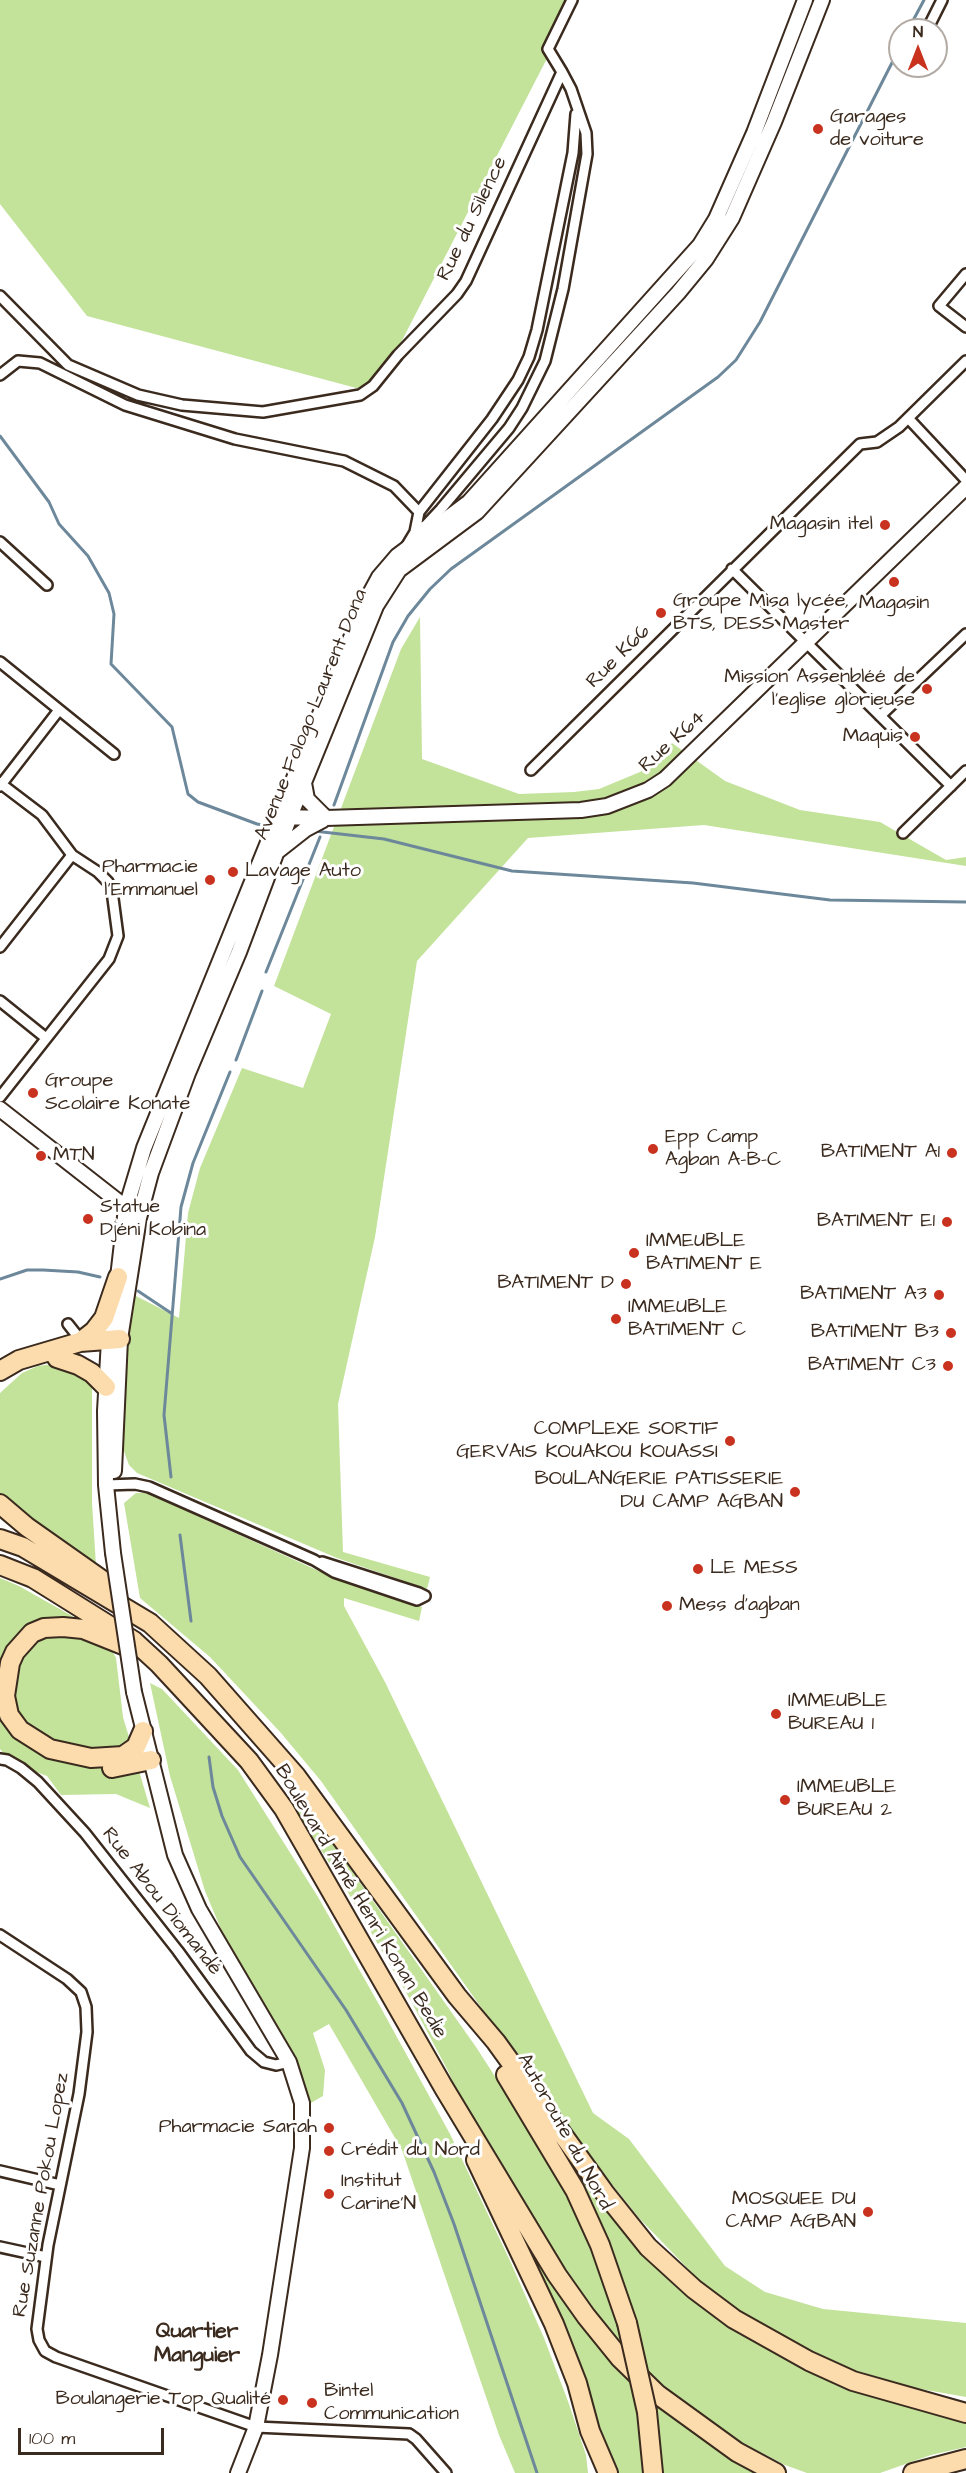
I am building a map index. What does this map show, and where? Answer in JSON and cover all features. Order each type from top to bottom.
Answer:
[{"type":"highway","points":[[80,1342],[94,1331],[104,1318],[118,1277]]},
{"type":"highway","points":[[0,1371],[19,1360],[80,1342],[114,1345]]},
{"type":"highway","points":[[0,1382],[32,1363],[114,1345]]},
{"type":"highway","points":[[57,1358],[78,1365],[92,1373],[106,1388]]},
{"type":"highway","points":[[0,1504],[27,1527],[133,1601],[150,1623]]},
{"type":"highway","points":[[0,1539],[23,1547],[150,1623]]},
{"type":"highway","points":[[0,1565],[33,1578],[125,1635],[159,1664]]},
{"type":"highway","name":"Boulevard Aimé Henri Konan Bedie","points":[[150,1623],[208,1676],[296,1776],[457,1996]]},
{"type":"highway","points":[[151,1761],[91,1758],[50,1749],[20,1730],[9,1715],[4,1696],[10,1663],[15,1652],[32,1634],[44,1628],[83,1629],[105,1636],[159,1664]]},
{"type":"highway","name":"Boulevard Aimé Henri Konan Bedie","points":[[159,1664],[249,1761],[284,1809],[444,2088]]},
{"type":"highway","points":[[0,1711],[14,1734],[40,1754],[77,1766],[93,1768],[124,1761],[136,1746],[143,1731]]},
{"type":"highway","points":[[457,1996],[496,2042],[604,2192],[648,2247],[694,2289],[734,2319],[817,2365],[862,2384],[966,2413]]},
{"type":"highway","name":"Autoroute du Nord","points":[[457,1996],[546,2139],[575,2190],[600,2245],[627,2323],[647,2412],[652,2473]]},
{"type":"highway","points":[[444,2088],[554,2324],[577,2383],[590,2431],[596,2473]]},
{"type":"highway","points":[[444,2088],[557,2275],[620,2358],[657,2394],[687,2418],[737,2452],[777,2473]]},
{"type":"highway","points":[[590,2431],[608,2473]]},
{"type":"highway","points":[[913,2473],[966,2459]]},
{"type":"main road","name":"Avenue Fologo Laurent Dona","points":[[110,1485],[106,1388],[139,1218],[151,1173],[171,1117],[239,952],[276,853],[284,818],[304,783],[376,606],[410,553],[469,502],[700,245],[716,219],[754,133],[805,0]]},
{"type":"main road","name":"Avenue Fologo Laurent Dona","points":[[238,2473],[256,2427],[283,2273],[302,2148],[302,2103],[289,2062],[199,1909],[175,1855],[134,1692],[113,1553],[109,1502],[114,1345],[118,1277],[126,1208],[144,1148],[284,818],[366,601],[387,564],[410,553],[477,512],[678,293],[711,252],[732,218],[774,123],[822,0]]},
{"type":"main road","name":"Rue K64","points":[[284,818],[581,810],[630,799],[665,779],[966,487]]},
{"type":"main road","points":[[276,853],[306,829],[326,818],[307,799],[304,783]]},
{"type":"main road","points":[[0,1109],[139,1218]]},
{"type":"street","points":[[415,532],[441,509],[509,428],[522,408],[545,361],[567,270],[587,154],[586,133],[571,89],[548,49],[572,0]]},
{"type":"street","points":[[933,18],[942,0]]},
{"type":"street","name":"Rue du Silence","points":[[0,296],[68,365],[138,395],[182,405],[263,412],[360,395],[373,386],[398,355],[457,294],[466,281],[562,72]]},
{"type":"street","points":[[410,553],[419,512],[492,420],[518,380],[529,357],[537,330],[573,153],[577,108]]},
{"type":"street","points":[[966,274],[939,306],[966,327]]},
{"type":"street","name":"Rue K66","points":[[531,770],[860,444],[878,442],[899,427],[966,361]]},
{"type":"street","points":[[0,375],[18,362],[40,363],[125,405],[236,439],[344,461],[394,486],[419,512]]},
{"type":"street","points":[[908,418],[966,480]]},
{"type":"street","points":[[0,542],[47,585]]},
{"type":"street","points":[[732,569],[951,786]]},
{"type":"street","points":[[880,716],[966,634]]},
{"type":"street","points":[[0,662],[114,754]]},
{"type":"street","points":[[0,1097],[109,959],[118,936],[112,891],[108,882],[98,872],[72,855],[42,815],[1,785],[59,710]]},
{"type":"street","points":[[903,833],[966,771]]},
{"type":"street","points":[[0,946],[72,855]]},
{"type":"street","points":[[0,1001],[46,1038]]},
{"type":"street","points":[[68,1324],[80,1342]]},
{"type":"street","points":[[110,1485],[149,1486],[314,1560],[425,1596],[417,1600],[372,1586],[334,1572],[314,1560]]},
{"type":"street","name":"Rue Abou Diomandé","points":[[0,1759],[7,1760],[21,1768],[38,1782],[85,1833],[178,1951],[251,2051],[264,2062],[276,2064],[289,2062]]},
{"type":"street","name":"Rue Suzanne Pokou Lopez","points":[[0,1935],[67,1979],[81,1992],[86,2007],[87,2032],[79,2094],[46,2257],[37,2329],[39,2340],[45,2350],[56,2357],[256,2427],[409,2434],[446,2473]]},
{"type":"street","points":[[0,2171],[60,2185]]},
{"type":"street","points":[[0,2247],[46,2257]]},
{"type":"green space","points":[[0,0],[577,0],[375,393],[87,316],[0,204]]},
{"type":"green space","points":[[420,617],[422,759],[519,794],[574,792],[599,789],[640,772],[655,762],[672,743],[725,781],[800,810],[880,822],[946,860],[966,857],[966,866],[704,825],[528,838],[417,961],[375,1237],[338,1404],[343,1552],[430,1577],[427,1589],[337,1558],[137,1473],[129,1465],[122,1446],[127,1350],[134,1295],[179,1318],[188,1213],[200,1168],[242,1068],[303,1088],[331,1014],[274,986],[401,649]]},
{"type":"green space","points":[[53,1364],[71,1369],[92,1382],[92,1503],[96,1565],[12,1507],[0,1494],[0,1393],[22,1373],[38,1366]]},
{"type":"green space","points":[[136,1493],[147,1493],[332,1577],[422,1607],[419,1621],[344,1598],[344,1606],[385,1682],[593,2113],[629,2139],[725,2266],[765,2292],[823,2309],[966,2323],[966,2397],[915,2388],[854,2370],[772,2332],[735,2308],[696,2277],[639,2218],[562,2122],[321,1781],[281,1733],[210,1657],[140,1598],[124,1503]]},
{"type":"green space","points":[[0,1578],[72,1616],[110,1647],[116,1658],[123,1717],[150,1808],[116,1794],[61,1795],[47,1776],[12,1763],[0,1749]]},
{"type":"green space","points":[[150,1683],[162,1689],[238,1770],[318,1897],[381,2008],[450,2134],[511,2263],[544,2338],[569,2404],[586,2455],[588,2473],[515,2473],[499,2435],[402,2150],[329,2024],[313,2033],[325,2070],[323,2096],[309,2104],[296,2057],[226,1941],[205,1891],[170,1776]]},
{"type":"green space","points":[[299,1796],[476,2047],[538,2143],[567,2196],[592,2249],[619,2325],[640,2412],[645,2473],[612,2473],[591,2395],[448,2071],[411,2001],[343,1884],[290,1802]]},
{"type":"green space","points":[[552,2135],[729,2323],[966,2417],[966,2447],[931,2455],[880,2473],[807,2473],[785,2465],[735,2439],[694,2411],[649,2375],[636,2321],[608,2244]]},
{"type":"green space","points":[[654,2401],[686,2428],[729,2457],[760,2473],[662,2473]]},
{"type":"waterway","points":[[914,18],[924,0]]},
{"type":"waterway","points":[[334,805],[393,642],[408,616],[430,589],[451,569],[718,377],[736,360],[760,322],[888,71]]},
{"type":"waterway","points":[[0,436],[49,502],[59,524],[88,556],[109,593],[114,614],[111,664],[172,727],[188,794],[198,802],[257,824],[271,826]]},
{"type":"waterway","points":[[314,831],[384,839],[512,871],[693,883],[830,900],[966,902]]},
{"type":"waterway","points":[[266,972],[320,837]]},
{"type":"waterway","points":[[236,1060],[262,991]]},
{"type":"waterway","points":[[171,1477],[164,1415],[181,1207],[193,1163],[230,1072]]},
{"type":"waterway","points":[[0,1279],[27,1270],[78,1272],[100,1277]]},
{"type":"waterway","points":[[138,1291],[171,1313]]},
{"type":"waterway","points":[[180,1535],[191,1621]]},
{"type":"waterway","points":[[209,1757],[213,1787],[222,1816],[240,1857],[346,2010],[402,2103],[434,2172],[454,2224],[537,2473]]},
{"type":"place","name":"Garages de voiture","points":[[818,129]]},
{"type":"place","name":"Magasin itel","points":[[885,525]]},
{"type":"place","name":"Magasin","points":[[894,582]]},
{"type":"place","name":"Groupe Misa lycée, BTS, DESS Master","points":[[661,613]]},
{"type":"place","name":"Mission Assenbléé de l'eglise glorieuse","points":[[927,689]]},
{"type":"place","name":"Maquis","points":[[915,737]]},
{"type":"place","name":"Lavage Auto","points":[[233,872]]},
{"type":"place","name":"Pharmacie l'Emmanuel","points":[[210,880]]},
{"type":"place","name":"Groupe Scolaire Konate","points":[[33,1093]]},
{"type":"place","name":"Epp Camp Agban A-B-C","points":[[653,1149]]},
{"type":"place","name":"BATIMENT A1","points":[[952,1153]]},
{"type":"place","name":"MTN","points":[[41,1156]]},
{"type":"place","name":"Statue Djéni Kobina","points":[[88,1219]]},
{"type":"place","name":"BATIMENT E1","points":[[947,1222]]},
{"type":"place","name":"IMMEUBLE BATIMENT E","points":[[634,1253]]},
{"type":"place","name":"BATIMENT D","points":[[626,1284]]},
{"type":"place","name":"BATIMENT A3","points":[[939,1295]]},
{"type":"place","name":"IMMEUBLE BATIMENT C","points":[[616,1319]]},
{"type":"place","name":"BATIMENT B3","points":[[951,1333]]},
{"type":"place","name":"BATIMENT C3","points":[[948,1366]]},
{"type":"place","name":"COMPLEXE SORTIF GERVAIS KOUAKOU KOUASSI","points":[[730,1441]]},
{"type":"place","name":"BOULANGERIE PATISSERIE DU CAMP AGBAN","points":[[795,1492]]},
{"type":"place","name":"LE MESS","points":[[698,1569]]},
{"type":"place","name":"Mess d'agban","points":[[667,1606]]},
{"type":"place","name":"IMMEUBLE BUREAU 1","points":[[776,1714]]},
{"type":"place","name":"IMMEUBLE BUREAU 2","points":[[785,1800]]},
{"type":"place","name":"Pharmacie Sarah","points":[[329,2128]]},
{"type":"place","name":"Crédit du Nord","points":[[329,2151]]},
{"type":"place","name":"Institut Carine'N","points":[[329,2194]]},
{"type":"place","name":"MOSQUEE DU CAMP AGBAN","points":[[868,2212]]},
{"type":"place","name":"Boulangerie Top Qualité","points":[[283,2400]]},
{"type":"place","name":"Bintel Communication","points":[[312,2403]]},
{"type":"district","name":"Quartier Manguier","points":[[197,2345]]}]
